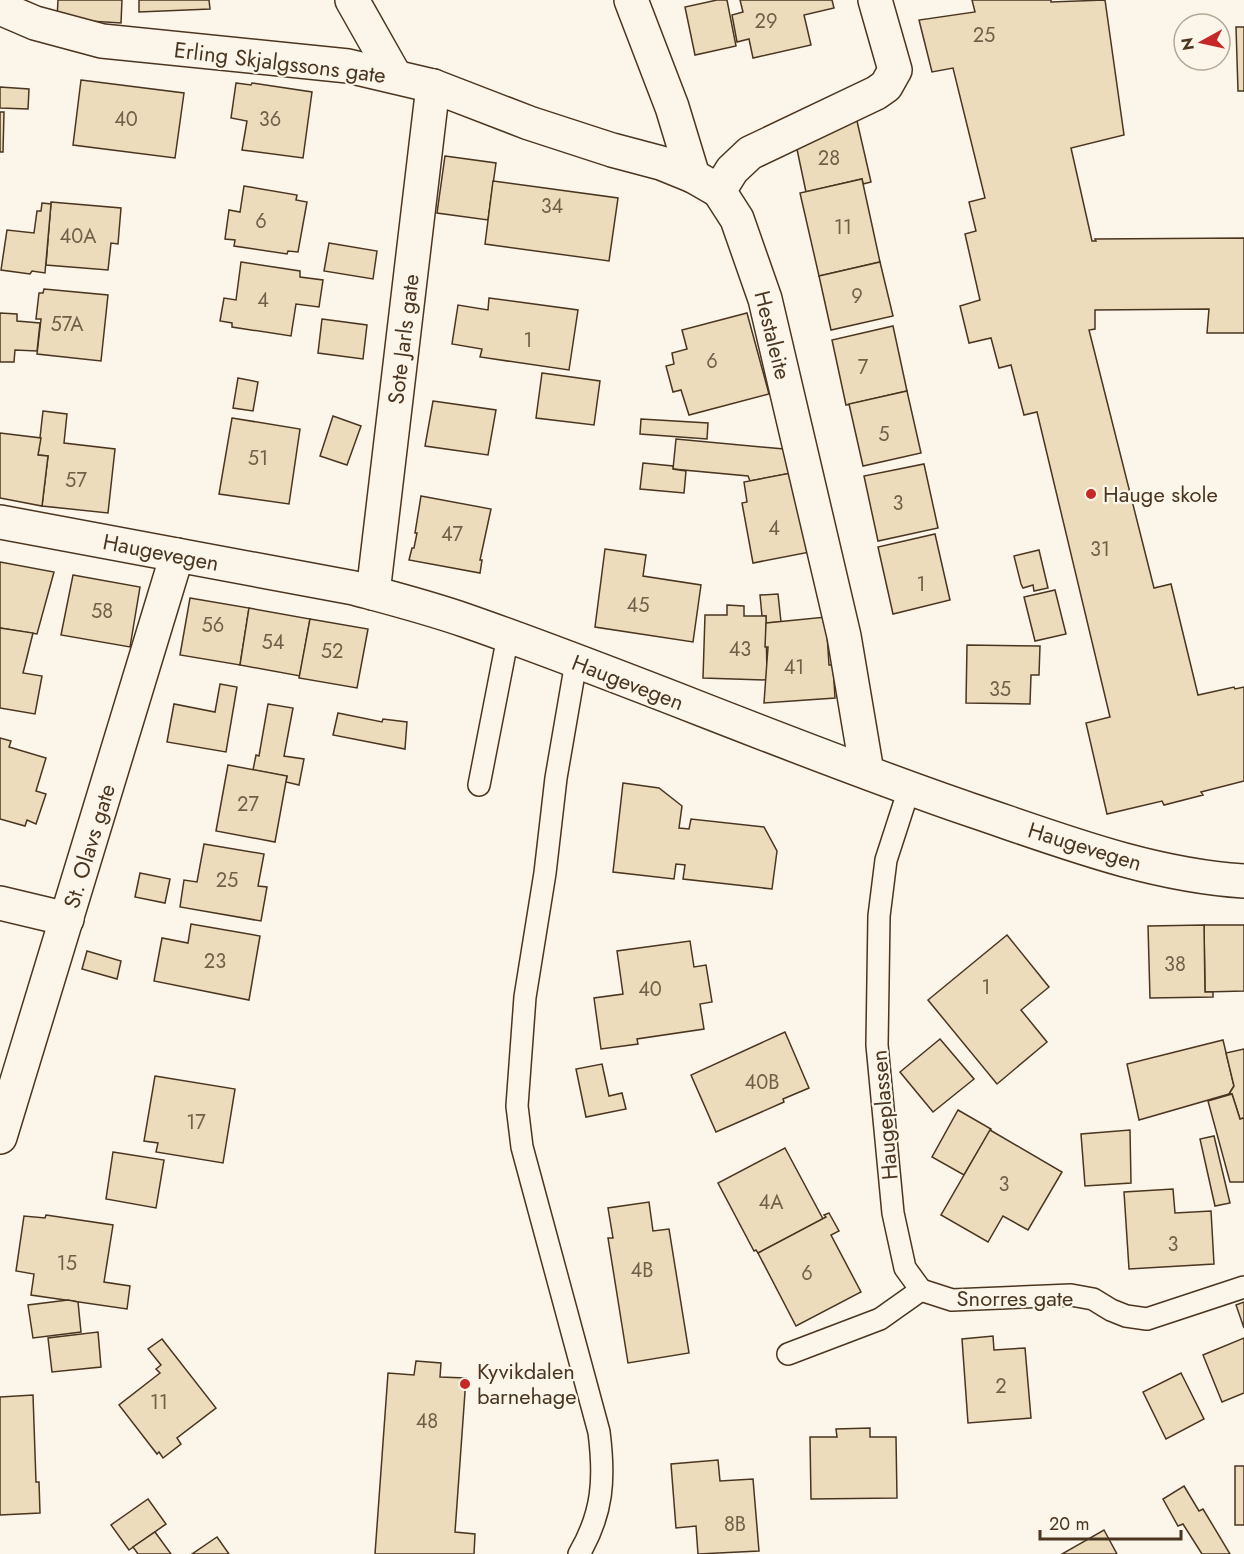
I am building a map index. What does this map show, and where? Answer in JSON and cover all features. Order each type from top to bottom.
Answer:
[{"type":"street","points":[[352,0],[395,76]]},
{"type":"street","points":[[631,0],[672,107],[706,183],[732,170],[750,153],[876,93],[886,86],[894,70],[875,0]]},
{"type":"street","name":"Erling Skjalgssons gate","points":[[0,8],[35,23],[102,41],[348,66],[395,76],[433,86],[529,123],[661,163],[706,183]]},
{"type":"street","name":"Sote Jarls gate","points":[[373,593],[433,86]]},
{"type":"street","name":"Hestaleite","points":[[706,183],[738,219],[765,299],[844,636],[867,772]]},
{"type":"street","name":"Haugevegen","points":[[0,522],[373,593],[466,620],[909,789],[1125,862],[1213,879],[1244,881]]},
{"type":"street","name":"St. Olavs gate","points":[[0,1137],[177,555]]},
{"type":"street","points":[[0,903],[67,919]]},
{"type":"lane","points":[[479,785],[507,636]]},
{"type":"lane","points":[[576,662],[556,778],[545,873],[525,997],[517,1106],[522,1147],[596,1422],[602,1452],[602,1490],[596,1519],[579,1554]]},
{"type":"lane","name":"Haugeplassen","points":[[909,789],[886,861],[880,905],[877,1045],[893,1213],[905,1268],[921,1290]]},
{"type":"lane","name":"Snorres gate","points":[[921,1290],[952,1300],[1071,1295],[1093,1299],[1126,1316],[1148,1319],[1244,1287]]},
{"type":"lane","points":[[788,1354],[880,1319],[921,1290]]},
{"type":"building","points":[[58,0],[122,0],[121,23],[57,19]]},
{"type":"building","points":[[139,0],[209,0],[210,9],[139,12]]},
{"type":"building","points":[[727,0],[736,46],[695,55],[685,7]]},
{"type":"building","points":[[740,0],[832,0],[834,8],[804,15],[811,45],[753,58],[749,39],[737,42],[732,15],[743,12]]},
{"type":"building","points":[[972,0],[1051,0],[1051,2],[1105,0],[1124,135],[1071,148],[1092,241],[1096,241],[1095,239],[1244,238],[1244,333],[1207,333],[1209,309],[1095,310],[1095,329],[1089,330],[1154,588],[1171,584],[1198,695],[1244,687],[1244,781],[1201,792],[1203,795],[1164,805],[1162,801],[1107,814],[1086,723],[1110,717],[1037,412],[1024,415],[1011,365],[999,368],[991,338],[969,343],[960,306],[980,300],[965,234],[976,231],[969,202],[985,198],[953,68],[932,72],[919,20],[975,12]]},
{"type":"building","points":[[1236,27],[1244,27],[1244,91],[1238,91]]},
{"type":"building","points":[[81,80],[184,93],[175,158],[73,145]]},
{"type":"building","points":[[236,83],[251,85],[252,83],[312,92],[303,158],[242,150],[247,121],[231,118]]},
{"type":"building","points":[[0,87],[29,89],[28,109],[0,108]]},
{"type":"building","points":[[0,112],[4,112],[3,152],[0,152]]},
{"type":"building","points":[[857,121],[871,182],[863,184],[862,179],[806,192],[794,135]]},
{"type":"building","points":[[445,156],[496,163],[488,220],[437,213]]},
{"type":"building","points":[[862,179],[880,262],[819,276],[800,193]]},
{"type":"building","points":[[493,181],[618,198],[609,261],[485,244]]},
{"type":"building","points":[[244,186],[297,195],[296,200],[307,202],[298,252],[288,251],[287,254],[234,246],[235,240],[225,239],[229,210],[240,212]]},
{"type":"building","points":[[51,202],[121,208],[118,244],[111,243],[108,270],[46,265]]},
{"type":"building","points":[[42,203],[51,204],[45,273],[32,271],[30,274],[1,270],[7,230],[34,233],[37,211],[41,211]]},
{"type":"building","points":[[329,243],[377,251],[373,279],[324,271]]},
{"type":"building","points":[[241,262],[300,271],[300,277],[323,280],[319,307],[296,304],[291,336],[232,327],[232,323],[220,321],[224,298],[236,300]]},
{"type":"building","points":[[880,262],[893,316],[831,330],[819,276]]},
{"type":"building","points":[[44,289],[108,295],[101,361],[37,354],[41,319],[36,319],[39,293],[43,293]]},
{"type":"building","points":[[489,298],[578,310],[569,370],[480,357],[482,349],[452,344],[458,305],[488,310]]},
{"type":"building","points":[[0,313],[17,314],[17,321],[40,323],[37,351],[15,350],[14,362],[0,362]]},
{"type":"building","points":[[747,313],[769,394],[689,415],[681,390],[673,392],[666,366],[674,364],[672,353],[687,349],[682,330]]},
{"type":"building","points":[[322,319],[367,325],[363,359],[318,353]]},
{"type":"building","points":[[893,326],[907,391],[846,405],[832,340]]},
{"type":"building","points":[[542,373],[600,381],[594,425],[536,418]]},
{"type":"building","points":[[238,378],[258,382],[253,411],[233,408]]},
{"type":"building","points":[[907,391],[921,453],[863,466],[849,404]]},
{"type":"building","points":[[433,401],[496,410],[488,455],[425,446]]},
{"type":"building","points":[[43,411],[67,414],[64,443],[115,449],[108,513],[42,506],[48,456],[38,455]]},
{"type":"building","points":[[333,416],[361,426],[347,465],[320,456]]},
{"type":"building","points":[[232,418],[300,429],[289,504],[219,494]]},
{"type":"building","points":[[641,419],[708,423],[707,439],[640,434]]},
{"type":"building","points":[[0,433],[41,438],[38,455],[48,456],[42,506],[0,498]]},
{"type":"building","points":[[676,439],[784,449],[791,473],[750,481],[748,476],[673,469]]},
{"type":"building","points":[[643,463],[673,466],[673,469],[686,471],[684,493],[640,489]]},
{"type":"building","points":[[924,464],[938,528],[878,541],[864,476]]},
{"type":"building","points":[[791,473],[810,552],[753,563],[742,503],[747,502],[744,482]]},
{"type":"building","points":[[421,496],[491,509],[480,560],[482,560],[480,573],[409,560],[417,533],[415,533]]},
{"type":"building","points":[[935,534],[950,600],[893,614],[878,547]]},
{"type":"building","points":[[605,549],[646,555],[643,576],[701,585],[693,642],[595,627]]},
{"type":"building","points":[[1039,550],[1048,588],[1034,591],[1033,585],[1023,588],[1014,556]]},
{"type":"building","points":[[0,562],[54,572],[37,634],[0,628]]},
{"type":"building","points":[[73,575],[140,587],[130,647],[61,635]]},
{"type":"building","points":[[1055,590],[1066,634],[1035,641],[1024,597]]},
{"type":"building","points":[[778,594],[781,622],[766,623],[766,616],[762,616],[760,595]]},
{"type":"building","points":[[190,598],[249,608],[240,665],[180,655]]},
{"type":"building","points":[[727,605],[744,606],[744,616],[766,616],[767,680],[703,678],[705,615],[727,615]]},
{"type":"building","points":[[249,608],[310,619],[300,676],[240,665]]},
{"type":"building","points":[[826,617],[829,665],[833,665],[835,698],[764,703],[768,647],[765,647],[766,623]]},
{"type":"building","points":[[310,619],[368,629],[357,688],[299,678]]},
{"type":"building","points":[[0,628],[33,633],[23,673],[42,676],[35,714],[0,708]]},
{"type":"building","points":[[967,645],[1040,646],[1039,675],[1031,675],[1030,704],[966,703]]},
{"type":"building","points":[[220,684],[237,687],[226,752],[167,742],[174,704],[215,712]]},
{"type":"building","points":[[268,704],[293,708],[284,756],[304,759],[299,785],[286,782],[287,776],[253,770],[256,755],[259,756]]},
{"type":"building","points":[[338,713],[382,722],[383,719],[407,722],[405,749],[333,735]]},
{"type":"building","points":[[0,738],[11,741],[9,747],[46,758],[36,791],[46,794],[36,824],[27,820],[25,826],[0,819]]},
{"type":"building","points":[[228,765],[287,776],[275,842],[216,831]]},
{"type":"building","points":[[623,783],[659,788],[682,806],[679,828],[689,829],[691,819],[764,827],[777,851],[772,889],[683,879],[685,865],[676,864],[674,879],[613,872]]},
{"type":"building","points":[[204,844],[264,854],[258,886],[267,887],[261,921],[180,907],[184,880],[197,882]]},
{"type":"building","points":[[140,873],[170,879],[165,903],[135,897]]},
{"type":"building","points":[[191,924],[260,936],[249,1000],[154,981],[162,938],[188,943]]},
{"type":"building","points":[[1204,925],[1244,925],[1244,991],[1205,992]]},
{"type":"building","points":[[1204,925],[1205,992],[1213,992],[1213,997],[1150,998],[1148,926]]},
{"type":"building","points":[[1007,935],[1049,987],[1021,1010],[1047,1042],[997,1084],[928,1000]]},
{"type":"building","points":[[690,941],[694,967],[706,965],[712,1002],[700,1004],[704,1029],[637,1039],[638,1044],[601,1049],[594,998],[623,994],[617,951]]},
{"type":"building","points":[[87,951],[121,961],[117,979],[82,969]]},
{"type":"building","points":[[785,1032],[809,1088],[783,1099],[784,1102],[716,1132],[691,1075]]},
{"type":"building","points":[[940,1039],[974,1079],[933,1112],[900,1072]]},
{"type":"building","points":[[1223,1040],[1234,1086],[1229,1094],[1139,1120],[1127,1064]]},
{"type":"building","points":[[1244,1049],[1244,1118],[1240,1119],[1232,1094],[1229,1094],[1234,1086],[1226,1053]]},
{"type":"building","points":[[602,1064],[609,1096],[622,1093],[626,1109],[586,1117],[576,1069]]},
{"type":"building","points":[[155,1076],[235,1089],[223,1163],[156,1152],[158,1143],[144,1141]]},
{"type":"building","points":[[1232,1094],[1240,1119],[1244,1118],[1244,1182],[1230,1182],[1208,1101]]},
{"type":"building","points":[[958,1110],[991,1129],[964,1175],[932,1157]]},
{"type":"building","points":[[990,1130],[1062,1172],[1028,1230],[1003,1216],[988,1242],[941,1215]]},
{"type":"building","points":[[1130,1130],[1131,1183],[1085,1186],[1081,1134]]},
{"type":"building","points":[[1214,1136],[1230,1203],[1215,1206],[1200,1139]]},
{"type":"building","points":[[785,1148],[823,1219],[758,1253],[754,1251],[718,1183]]},
{"type":"building","points":[[113,1152],[164,1160],[156,1208],[106,1199]]},
{"type":"building","points":[[1173,1189],[1175,1213],[1211,1211],[1214,1264],[1129,1269],[1124,1192]]},
{"type":"building","points":[[649,1202],[653,1231],[669,1229],[689,1353],[628,1363],[608,1238],[613,1238],[608,1208]]},
{"type":"building","points":[[829,1213],[839,1231],[831,1235],[861,1292],[796,1326],[758,1253],[826,1217],[824,1215]]},
{"type":"building","points":[[46,1215],[113,1225],[104,1282],[130,1286],[127,1309],[31,1295],[34,1274],[16,1271],[24,1216],[45,1218]]},
{"type":"building","points":[[68,1300],[78,1302],[81,1332],[33,1338],[28,1305]]},
{"type":"building","points":[[1244,1302],[1244,1328],[1236,1305]]},
{"type":"building","points":[[98,1332],[101,1367],[52,1372],[48,1338]]},
{"type":"building","points":[[993,1336],[994,1350],[1025,1348],[1031,1418],[968,1423],[962,1339]]},
{"type":"building","points":[[1244,1338],[1244,1393],[1222,1402],[1203,1355]]},
{"type":"building","points":[[162,1339],[216,1408],[177,1438],[181,1444],[163,1458],[159,1452],[157,1454],[119,1405],[160,1373],[156,1369],[161,1365],[148,1349]]},
{"type":"building","points":[[416,1361],[441,1363],[440,1377],[466,1378],[455,1532],[475,1534],[474,1554],[375,1554],[388,1373],[414,1375]]},
{"type":"building","points":[[1181,1373],[1204,1419],[1166,1439],[1143,1392]]},
{"type":"building","points":[[33,1395],[36,1482],[39,1482],[40,1513],[0,1515],[0,1397]]},
{"type":"building","points":[[870,1428],[870,1437],[896,1437],[897,1498],[811,1499],[810,1437],[837,1437],[836,1429]]},
{"type":"building","points":[[718,1460],[720,1481],[753,1479],[759,1551],[698,1554],[696,1526],[676,1528],[671,1464]]},
{"type":"building","points":[[1235,1466],[1244,1466],[1244,1525],[1235,1525]]},
{"type":"building","points":[[1184,1486],[1199,1511],[1203,1509],[1230,1554],[1202,1554],[1183,1524],[1178,1526],[1163,1499]]},
{"type":"building","points":[[148,1499],[166,1524],[129,1550],[111,1525]]},
{"type":"building","points":[[1104,1530],[1117,1554],[1062,1554]]},
{"type":"building","points":[[155,1532],[171,1554],[138,1554],[133,1547]]},
{"type":"building","points":[[217,1537],[229,1554],[192,1554]]},
{"type":"place","name":"Hauge skole","points":[[1091,494]]},
{"type":"place","name":"Kyvikdalen barnehage","points":[[465,1384]]}]
